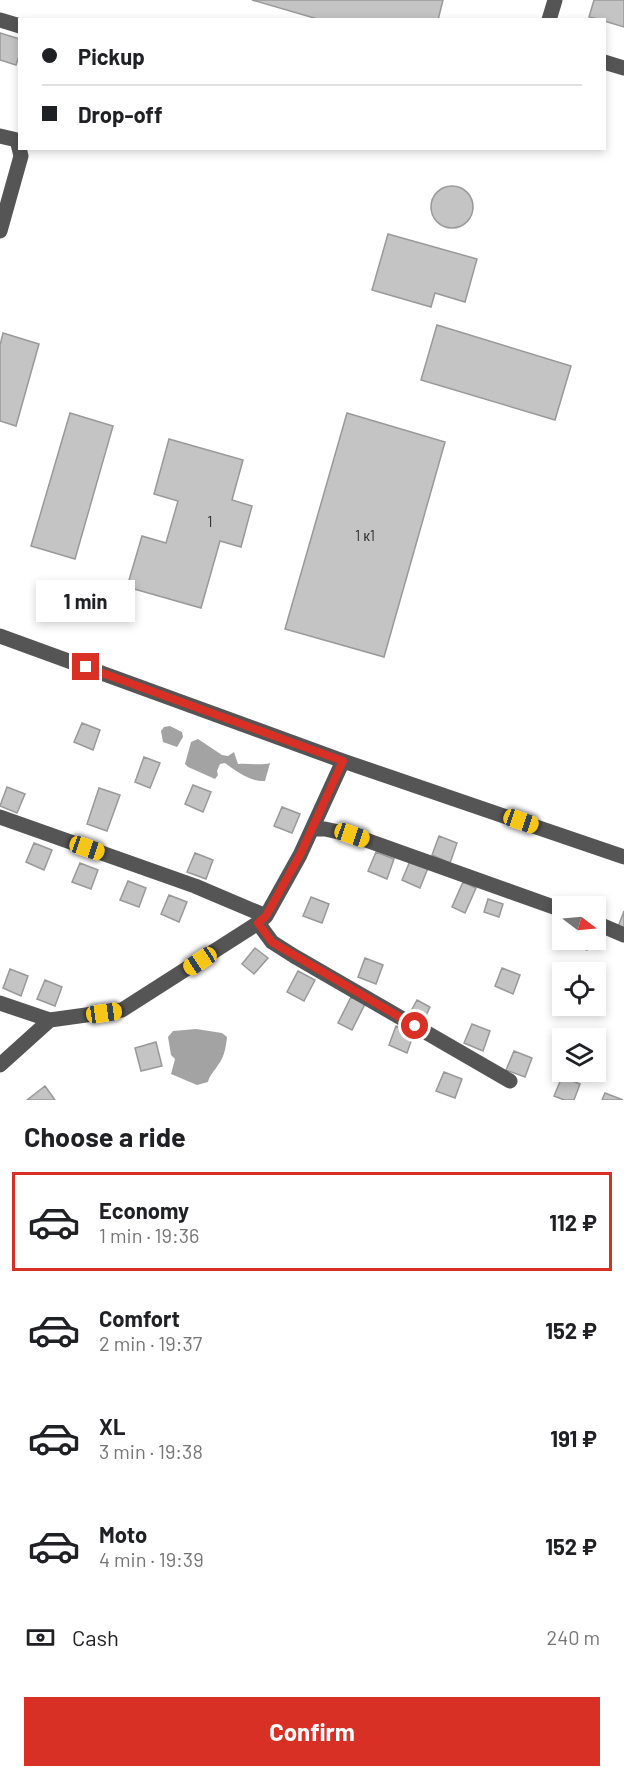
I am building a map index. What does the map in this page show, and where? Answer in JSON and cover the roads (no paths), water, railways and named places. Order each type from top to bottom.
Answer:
[{"type":"lane","points":[[550,18],[555,0]]},
{"type":"lane","points":[[0,20],[18,25]]},
{"type":"lane","points":[[606,63],[624,68]]},
{"type":"lane","points":[[0,136],[17,140],[18,144]]},
{"type":"lane","points":[[0,231],[21,156],[20,150]]},
{"type":"lane","points":[[0,636],[343,761],[624,857]]},
{"type":"lane","points":[[0,1003],[50,1020],[122,1010],[262,920],[300,855],[343,761]]},
{"type":"lane","points":[[0,817],[195,885],[262,920],[272,942],[294,956],[510,1081]]},
{"type":"lane","points":[[312,829],[326,829],[352,835],[552,906]]},
{"type":"lane","points":[[606,927],[624,935]]},
{"type":"lane","points":[[0,1065],[50,1020]]}]
